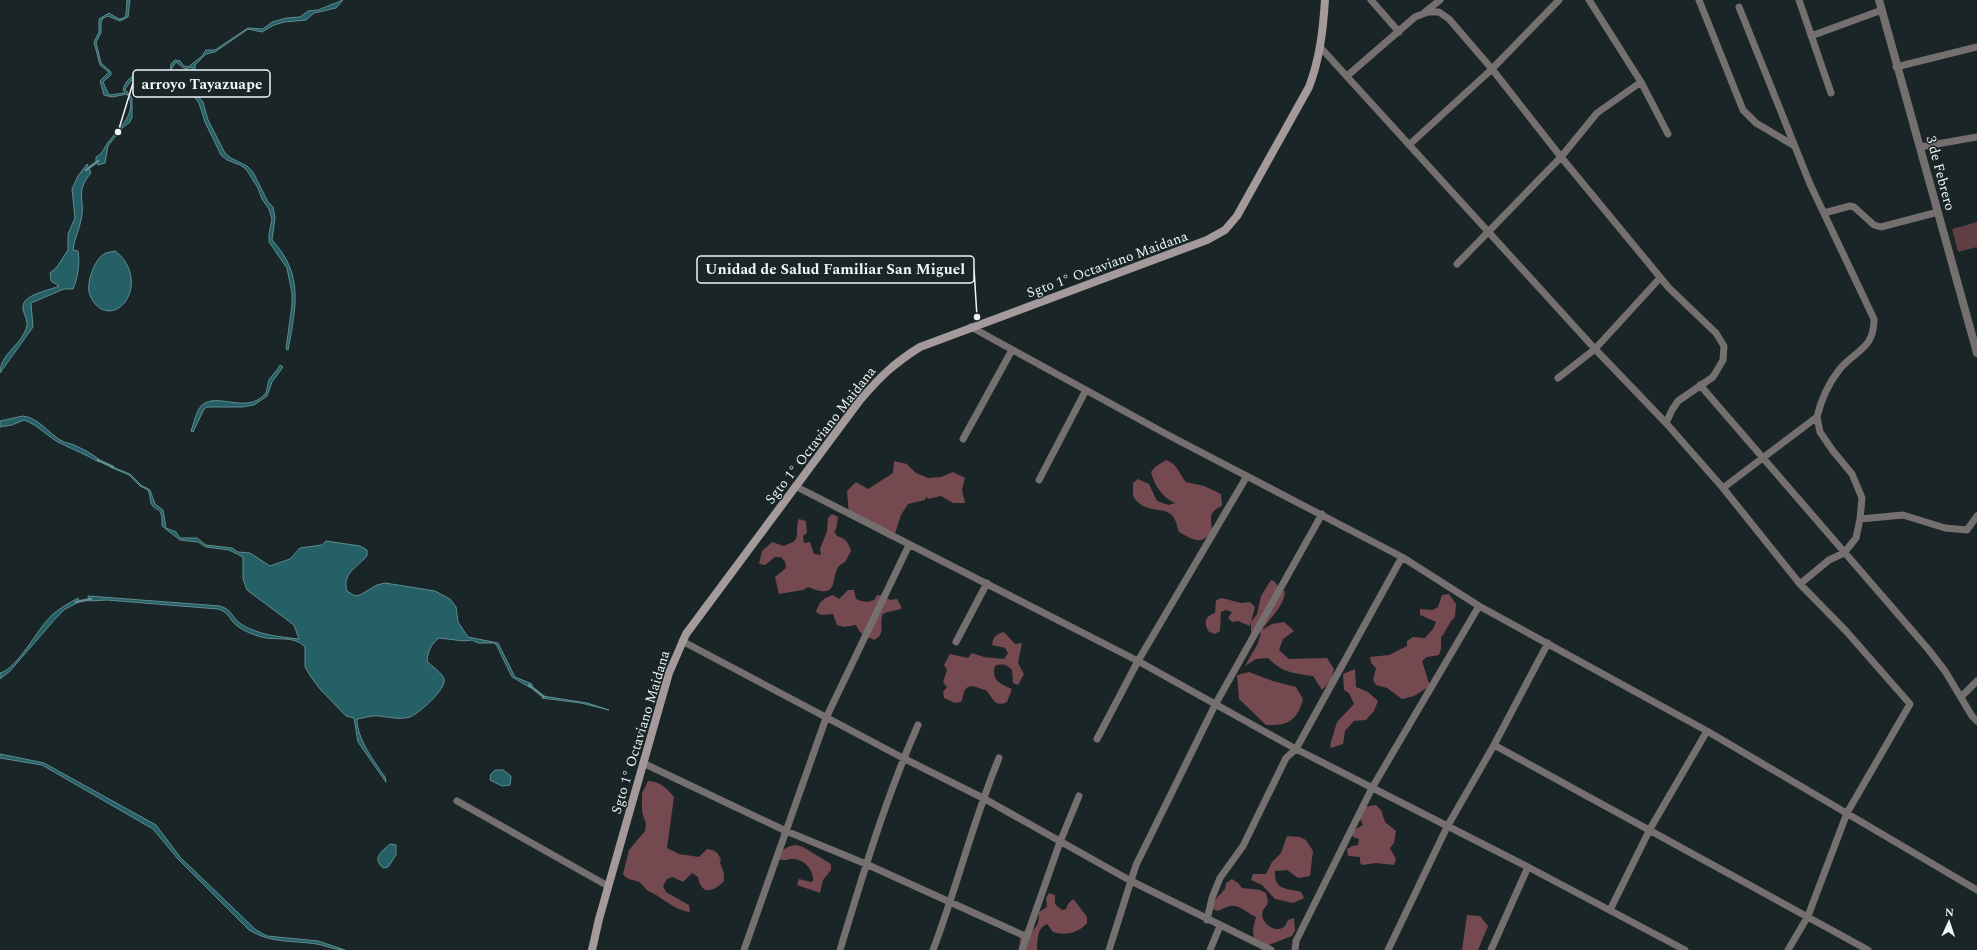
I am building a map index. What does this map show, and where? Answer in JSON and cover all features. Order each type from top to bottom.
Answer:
[{"type":"main road","name":"Sgto 1° Octaviano Maidana","points":[[592,950],[608,886],[669,673],[682,641],[860,400],[878,379],[896,362],[920,347],[1207,240],[1224,230],[1237,216],[1309,87],[1321,48],[1325,0]]},
{"type":"street","points":[[1371,0],[1399,32]]},
{"type":"street","points":[[1421,15],[1440,0]]},
{"type":"street","points":[[1409,145],[1492,69],[1559,0]]},
{"type":"street","points":[[1589,0],[1641,82],[1668,134]]},
{"type":"street","points":[[1699,0],[1743,110],[1756,123],[1794,145]]},
{"type":"street","points":[[1799,0],[1831,93]]},
{"type":"street","name":"3 de Febrero","points":[[1879,0],[1896,67],[1920,146],[1977,353]]},
{"type":"street","points":[[1739,7],[1794,145],[1874,320],[1874,329],[1868,344],[1839,369],[1827,388],[1820,405],[1817,418],[1820,432],[1852,474],[1862,498],[1860,520],[1856,538],[1844,553],[1829,560],[1800,584]]},
{"type":"street","points":[[1811,36],[1882,10]]},
{"type":"street","points":[[1347,76],[1416,17],[1428,12],[1439,12],[1449,18],[1492,69],[1561,157],[1660,278],[1716,333],[1724,346],[1723,360],[1713,377],[1678,400],[1666,423]]},
{"type":"street","points":[[1896,67],[1977,46]]},
{"type":"street","points":[[1321,48],[1489,230],[1595,349],[1666,423],[1723,488],[1800,584],[1846,631],[1910,704],[1847,813],[1808,916],[1788,950]]},
{"type":"street","points":[[1457,264],[1561,157],[1597,112],[1641,82]]},
{"type":"street","points":[[1920,146],[1977,137]]},
{"type":"street","points":[[1824,213],[1850,206],[1854,207],[1874,226],[1881,227],[1938,212]]},
{"type":"street","points":[[1558,378],[1595,349],[1660,278]]},
{"type":"street","points":[[971,328],[1168,435],[1402,557],[1479,606],[1707,730],[1977,890]]},
{"type":"street","points":[[963,439],[1012,350]]},
{"type":"street","points":[[1700,385],[1945,671],[1972,716],[1977,721]]},
{"type":"street","points":[[1040,480],[1086,390]]},
{"type":"street","points":[[1723,488],[1762,457],[1817,418]]},
{"type":"street","points":[[1097,739],[1138,661],[1247,476]]},
{"type":"street","points":[[795,486],[1138,661],[1215,706],[1296,749],[1528,867],[1682,949]]},
{"type":"street","points":[[1109,950],[1136,865],[1215,706],[1322,514]]},
{"type":"street","points":[[1860,520],[1903,515],[1945,528],[1967,530],[1977,516]]},
{"type":"street","points":[[745,950],[826,718],[909,545]]},
{"type":"street","points":[[1207,920],[1212,898],[1220,878],[1243,846],[1286,758],[1296,749],[1402,557]]},
{"type":"street","points":[[956,642],[987,584]]},
{"type":"street","points":[[1295,950],[1296,941],[1372,788],[1479,606]]},
{"type":"street","points":[[682,641],[826,718],[983,798],[1131,881],[1207,920],[1271,950]]},
{"type":"street","points":[[1388,950],[1447,827],[1494,745],[1548,643]]},
{"type":"street","points":[[1961,697],[1977,681]]},
{"type":"street","points":[[840,950],[866,864],[903,758],[918,725]]},
{"type":"street","points":[[1610,910],[1650,829],[1707,730]]},
{"type":"street","points":[[1494,745],[1650,829],[1868,950]]},
{"type":"street","points":[[933,950],[951,902],[983,798],[999,758]]},
{"type":"street","points":[[643,764],[786,831],[866,864],[1027,936]]},
{"type":"street","points":[[1022,950],[1060,842],[1079,796]]},
{"type":"street","points":[[457,801],[608,886]]},
{"type":"street","points":[[1491,950],[1528,867]]},
{"type":"street","points":[[1210,950],[1220,926]]},
{"type":"shaded area","points":[[1977,222],[1977,247],[1958,252],[1952,229]]},
{"type":"shaded area","points":[[1166,460],[1176,467],[1186,482],[1204,486],[1221,494],[1222,506],[1212,513],[1212,531],[1204,539],[1192,539],[1179,532],[1176,521],[1172,515],[1162,510],[1144,506],[1133,496],[1133,483],[1138,479],[1149,484],[1157,501],[1169,505],[1175,503],[1163,494],[1154,482],[1151,472],[1155,467]]},
{"type":"shaded area","points":[[894,461],[907,464],[916,473],[928,478],[941,477],[953,472],[965,478],[962,490],[965,503],[953,503],[941,496],[929,499],[926,497],[925,500],[908,504],[901,515],[893,540],[849,516],[847,491],[856,482],[868,489],[893,473]]},
{"type":"shaded area","points":[[832,514],[838,517],[836,530],[834,531],[837,536],[846,541],[851,551],[845,562],[839,566],[831,588],[827,591],[820,591],[808,587],[803,590],[779,594],[775,577],[786,568],[785,562],[781,557],[775,557],[765,565],[759,564],[762,551],[772,542],[784,546],[793,542],[797,535],[797,525],[799,519],[806,521],[807,533],[803,536],[804,543],[810,542],[814,554],[821,555],[820,549],[827,531],[828,518]]},
{"type":"shaded area","points":[[1271,580],[1274,581],[1282,591],[1285,591],[1280,607],[1262,630],[1272,624],[1284,622],[1294,631],[1283,639],[1279,650],[1289,659],[1327,658],[1334,669],[1331,681],[1322,690],[1313,676],[1288,672],[1273,663],[1268,658],[1256,659],[1245,666],[1258,643],[1261,632],[1257,635],[1257,638],[1251,636],[1251,622],[1257,614],[1261,596]]},
{"type":"shaded area","points":[[848,590],[854,590],[856,599],[863,601],[869,602],[874,600],[877,595],[884,596],[890,600],[897,599],[902,608],[883,614],[880,635],[874,640],[861,633],[856,625],[844,627],[837,625],[833,614],[821,615],[816,612],[820,603],[824,599],[833,595],[839,599]]},
{"type":"shaded area","points":[[1449,594],[1456,604],[1455,617],[1441,637],[1441,649],[1439,655],[1427,657],[1422,661],[1430,686],[1414,696],[1402,699],[1387,688],[1376,685],[1373,680],[1376,668],[1371,663],[1370,657],[1389,655],[1407,646],[1407,641],[1413,637],[1425,638],[1433,629],[1436,622],[1420,615],[1420,609],[1433,610],[1438,607],[1442,595]]},
{"type":"shaded area","points":[[1222,598],[1241,603],[1250,602],[1255,607],[1250,626],[1238,621],[1232,622],[1228,618],[1232,612],[1226,610],[1221,612],[1220,631],[1215,634],[1209,632],[1206,626],[1206,620],[1209,616],[1215,613],[1216,600]]},
{"type":"shaded area","points":[[1004,632],[1015,644],[1022,643],[1018,663],[1024,674],[1018,685],[1013,683],[1012,670],[1010,668],[1003,665],[995,666],[995,678],[1000,683],[1012,689],[1007,702],[1003,704],[997,703],[986,690],[972,686],[969,686],[965,690],[961,702],[955,703],[944,698],[943,692],[947,687],[943,682],[947,670],[944,665],[950,654],[968,658],[972,653],[984,657],[1004,659],[1008,653],[1005,648],[992,645],[995,636]]},
{"type":"shaded area","points":[[1355,669],[1356,687],[1368,692],[1378,701],[1374,711],[1366,720],[1354,721],[1345,731],[1343,744],[1331,748],[1330,745],[1337,722],[1354,704],[1349,693],[1344,690],[1343,674]]},
{"type":"shaded area","points":[[1249,672],[1273,681],[1296,687],[1303,699],[1298,712],[1290,721],[1274,725],[1266,725],[1239,699],[1237,675]]},
{"type":"shaded area","points":[[648,781],[656,782],[669,791],[674,797],[667,848],[679,854],[699,857],[707,849],[710,849],[719,855],[721,860],[720,862],[724,874],[724,881],[712,890],[705,890],[702,887],[698,877],[692,873],[683,882],[673,877],[667,879],[663,886],[666,892],[689,905],[690,912],[678,909],[648,891],[637,881],[628,879],[623,874],[629,850],[645,831],[646,824],[642,812],[642,793]]},
{"type":"shaded area","points":[[1376,805],[1381,810],[1385,822],[1396,831],[1394,843],[1390,848],[1396,859],[1394,865],[1376,863],[1363,865],[1360,863],[1360,857],[1348,856],[1347,849],[1358,845],[1359,839],[1353,837],[1352,831],[1363,825],[1360,819],[1363,807]]},
{"type":"shaded area","points":[[1287,836],[1300,837],[1306,840],[1313,851],[1310,876],[1298,878],[1287,870],[1275,871],[1277,882],[1282,888],[1301,892],[1304,898],[1293,903],[1275,899],[1262,885],[1251,880],[1253,874],[1266,874],[1272,862],[1281,853]]},
{"type":"shaded area","points":[[796,845],[803,847],[831,864],[831,870],[823,880],[820,893],[797,885],[799,879],[811,882],[813,881],[812,872],[807,865],[800,860],[778,859],[780,853],[784,849]]},
{"type":"shaded area","points":[[1232,879],[1242,888],[1260,890],[1266,893],[1268,904],[1263,910],[1262,914],[1266,924],[1272,928],[1283,928],[1288,920],[1294,918],[1295,930],[1292,936],[1269,945],[1254,942],[1253,929],[1256,917],[1238,906],[1230,906],[1218,911],[1212,909],[1212,903],[1225,889],[1226,883]]},
{"type":"shaded area","points":[[1049,893],[1055,895],[1055,904],[1062,910],[1066,909],[1068,904],[1073,899],[1087,917],[1087,923],[1080,929],[1067,934],[1053,932],[1047,924],[1043,926],[1039,932],[1037,950],[1019,950],[1021,934],[1026,930],[1032,931],[1036,926],[1039,912],[1047,907],[1046,898]]},
{"type":"shaded area","points":[[1467,915],[1480,916],[1488,926],[1478,950],[1462,950]]},
{"type":"water","points":[[127,0],[130,0],[128,17],[120,21],[108,16],[103,18],[101,23],[101,33],[96,42],[101,63],[111,72],[111,75],[103,82],[109,95],[125,93],[123,90],[126,83],[135,75],[140,73],[153,72],[166,75],[169,73],[167,76],[146,73],[131,81],[125,89],[132,98],[132,117],[130,122],[122,128],[108,146],[105,163],[98,165],[96,162],[96,157],[100,154],[122,125],[131,107],[127,94],[112,97],[104,95],[100,81],[109,72],[100,65],[94,42],[99,32],[99,19],[109,13],[119,19],[124,18],[126,15]]},
{"type":"water","points":[[343,0],[336,8],[314,13],[306,20],[284,22],[274,25],[262,32],[248,29],[215,52],[206,54],[195,65],[195,93],[203,102],[208,120],[225,153],[231,158],[247,166],[253,172],[268,202],[273,207],[275,218],[272,240],[289,265],[295,292],[295,305],[288,350],[286,349],[292,305],[292,293],[287,268],[269,242],[272,219],[269,209],[246,169],[227,160],[221,155],[205,122],[199,103],[193,95],[192,67],[185,69],[176,62],[170,71],[171,64],[175,60],[180,61],[184,66],[188,67],[202,56],[206,50],[215,50],[248,28],[263,29],[272,22],[287,18],[300,17],[308,11],[318,10]]},
{"type":"water","points":[[87,164],[91,173],[83,186],[82,213],[74,242],[73,250],[78,251],[79,265],[73,289],[64,289],[31,303],[33,327],[0,373],[1,366],[7,354],[25,332],[27,322],[23,310],[23,304],[25,301],[36,294],[59,286],[51,281],[50,273],[57,267],[68,250],[68,234],[75,218],[72,189],[78,176]]},
{"type":"water","points":[[115,251],[125,261],[128,268],[131,289],[125,302],[115,310],[110,311],[99,308],[91,299],[89,283],[94,266],[100,257],[105,253]]},
{"type":"water","points":[[280,365],[283,367],[272,382],[267,396],[254,405],[242,407],[207,407],[204,409],[193,432],[191,431],[198,410],[202,405],[208,402],[249,403],[264,395],[267,390],[269,380]]},
{"type":"water","points":[[23,416],[29,417],[39,423],[62,441],[84,450],[101,461],[99,462],[57,441],[24,420],[12,425],[0,427],[0,421]]},
{"type":"water","points":[[110,466],[130,474],[141,485],[150,490],[155,504],[163,510],[166,528],[176,532],[180,538],[197,538],[206,545],[232,548],[238,552],[250,553],[270,566],[290,559],[300,548],[322,545],[326,541],[360,546],[367,550],[367,556],[348,576],[346,580],[347,591],[355,596],[360,595],[377,585],[385,583],[435,591],[450,599],[456,607],[458,622],[468,637],[498,643],[515,677],[532,684],[532,687],[531,688],[512,677],[497,646],[494,643],[478,643],[472,640],[464,641],[439,638],[430,648],[427,661],[441,674],[444,679],[444,683],[437,695],[431,701],[414,715],[406,718],[371,716],[357,719],[363,742],[371,757],[385,777],[386,782],[358,742],[354,718],[346,716],[320,689],[311,677],[305,667],[305,647],[300,643],[289,639],[264,638],[250,633],[238,627],[227,614],[218,609],[107,600],[89,601],[88,596],[220,606],[230,612],[241,624],[255,631],[269,635],[299,639],[294,625],[247,590],[243,579],[243,557],[229,550],[206,547],[198,542],[180,540],[162,526],[160,512],[151,503],[148,490],[140,486],[129,475]]},
{"type":"water","points":[[78,598],[79,602],[65,609],[10,671],[0,679],[0,673],[7,670],[14,664],[46,621],[61,608]]},
{"type":"water","points":[[543,696],[587,703],[609,710],[581,703],[542,698]]},
{"type":"water","points":[[0,754],[44,763],[156,825],[180,857],[256,930],[267,936],[318,941],[345,950],[334,949],[317,944],[274,940],[249,930],[178,859],[153,829],[42,765],[0,758]]},
{"type":"water","points":[[495,770],[503,770],[511,776],[510,785],[502,786],[490,780],[491,774]]},
{"type":"water","points":[[390,844],[396,845],[396,855],[388,867],[383,868],[378,861],[378,858],[381,852]]},
{"type":"waterway","points":[[86,170],[98,161]]},
{"type":"waterway","points":[[98,460],[113,467]]},
{"type":"waterway","points":[[76,602],[91,599]]},
{"type":"waterway","points":[[529,685],[544,697]]},
{"type":"place","name":"arroyo Tayazuape","points":[[118,132]]},
{"type":"place","name":"Unidad de Salud Familiar San Miguel","points":[[977,317]]}]
